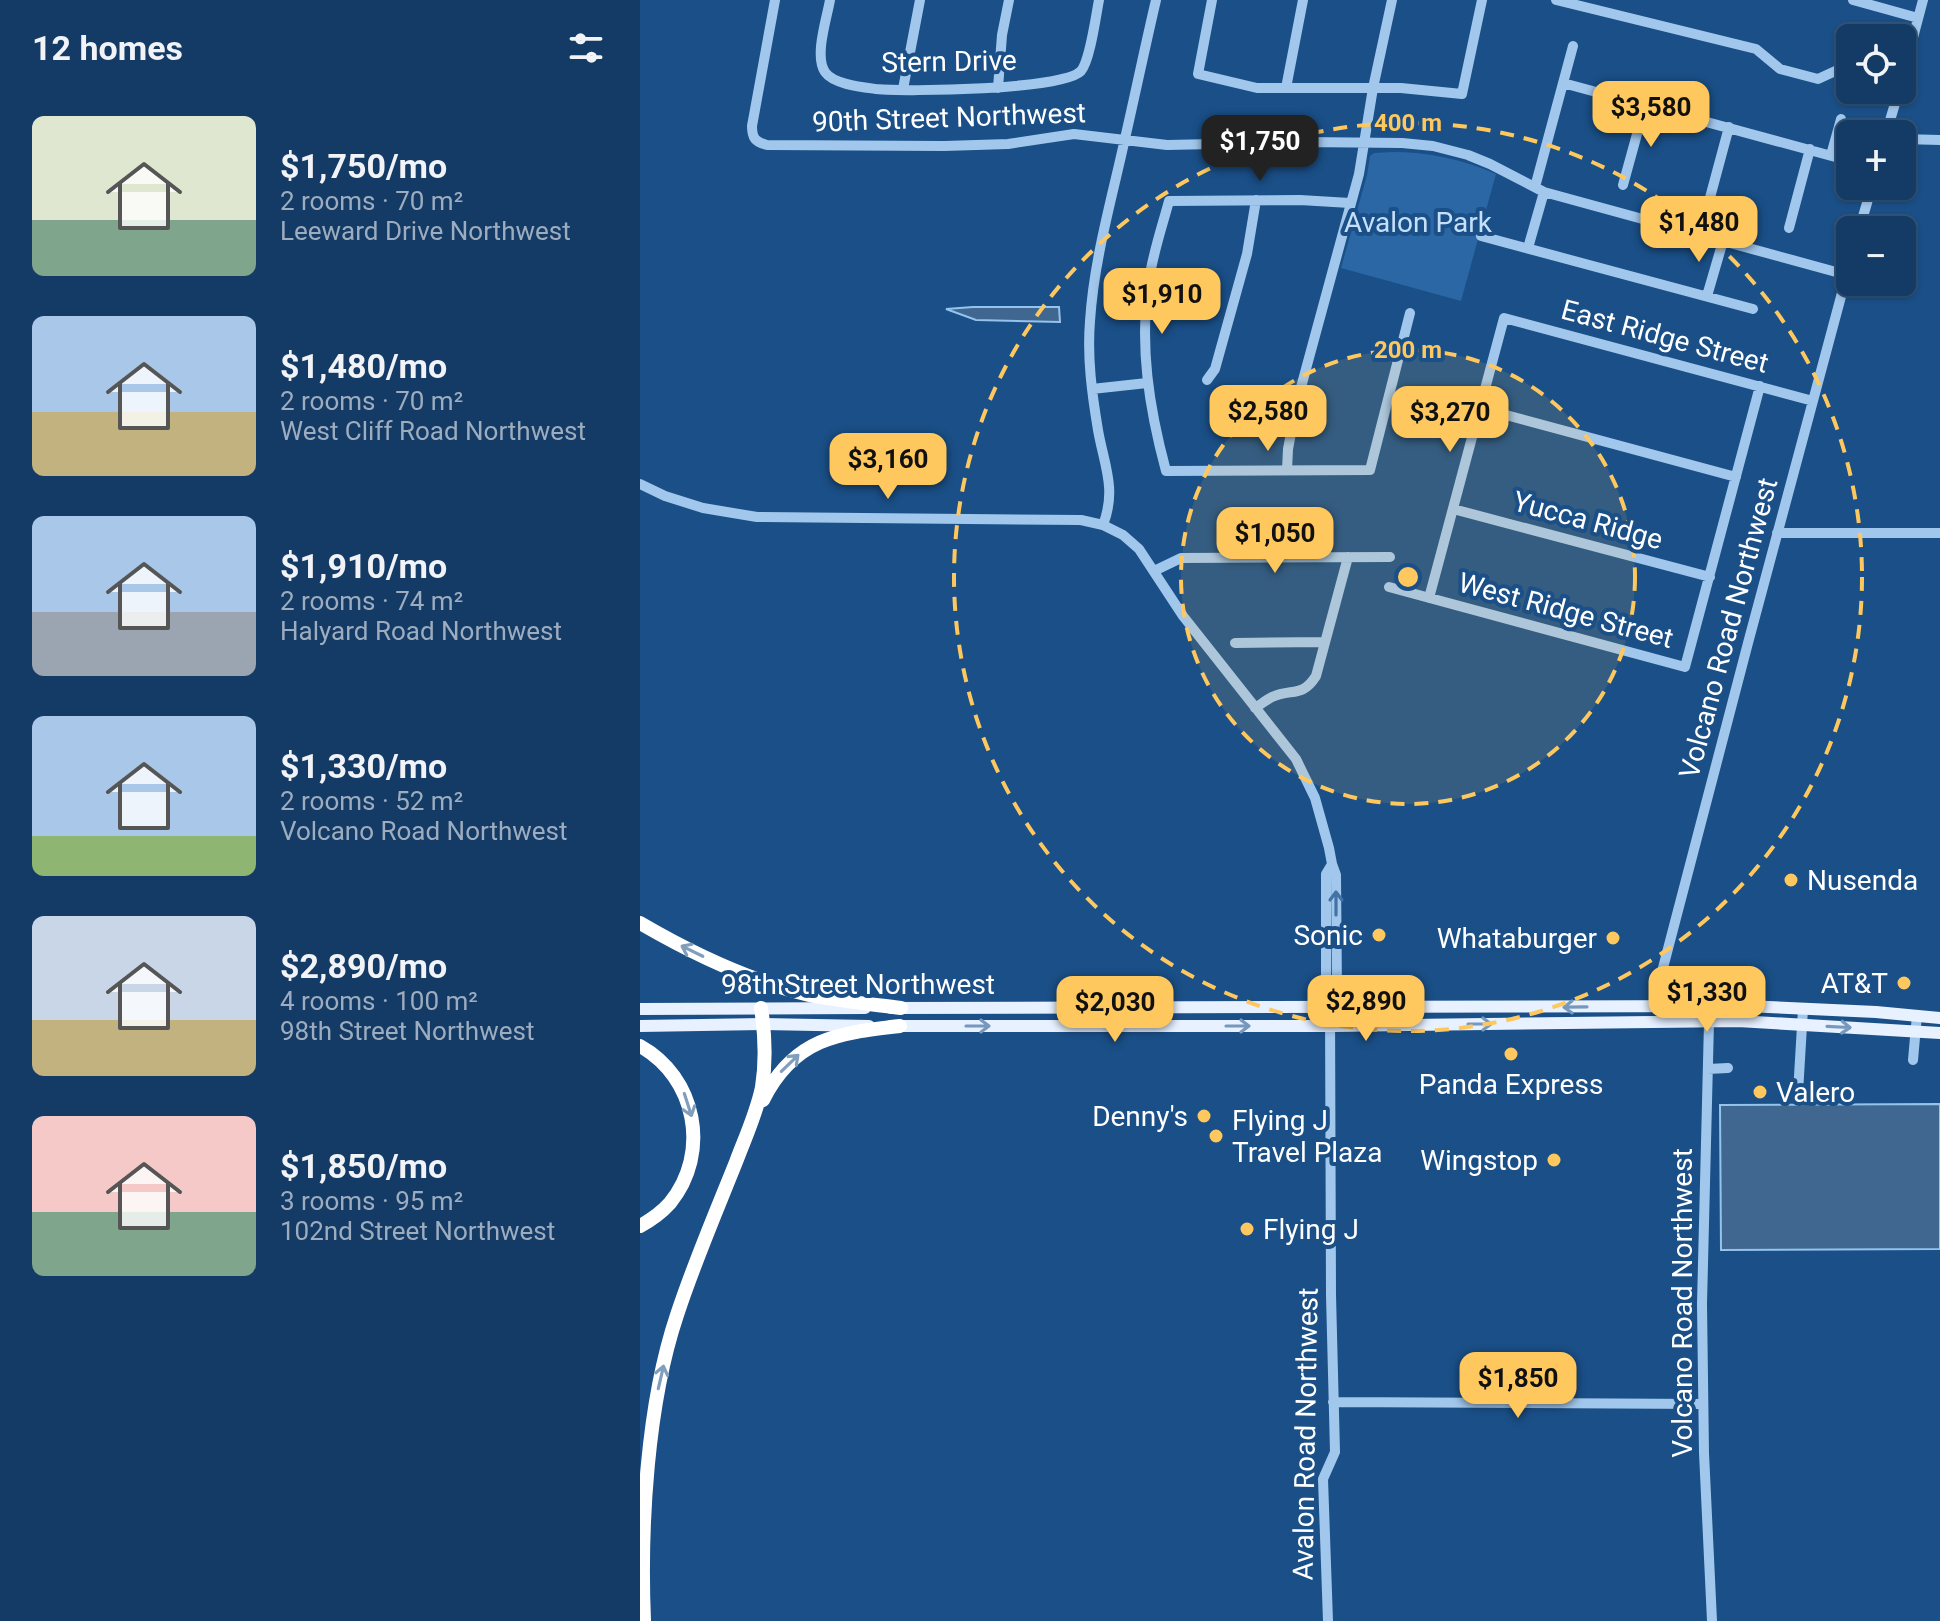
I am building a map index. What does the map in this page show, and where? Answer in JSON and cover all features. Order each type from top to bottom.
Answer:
[{"type":"highway","points":[[640,923],[723,966],[787,989],[901,1008]]},
{"type":"highway","points":[[644,1621],[641,1558],[651,1420],[675,1319],[761,1089],[764,1060],[762,1016]]},
{"type":"highway","points":[[748,1129],[769,1087],[795,1057],[812,1045],[843,1034],[900,1026]]},
{"type":"highway","points":[[640,1046],[661,1061],[680,1085],[691,1111],[694,1139],[689,1166],[675,1196],[659,1213],[640,1226]]},
{"type":"main road","name":"98th Street Northwest","points":[[640,1026],[901,1008],[1214,1006],[1653,1006],[1736,1011],[1803,1009],[1940,1018]]},
{"type":"main road","points":[[1594,1024],[1607,1017],[1650,1015],[1653,1006]]},
{"type":"main road","name":"98th Street Northwest","points":[[640,1009],[900,1026],[1709,1022],[1940,1033]]},
{"type":"main road","points":[[1676,1022],[1693,1015],[1736,1011]]},
{"type":"street","name":"90th Street Northwest","points":[[775,0],[752,126],[757,143],[792,146],[1008,144],[1074,134],[1167,145],[1364,142],[1433,146],[1490,164],[1539,190],[1836,272]]},
{"type":"street","name":"Stern Drive","points":[[830,0],[820,54],[826,75],[877,89],[998,88],[1069,79],[1081,71],[1086,62],[1099,0]]},
{"type":"street","points":[[903,89],[920,0]]},
{"type":"street","points":[[998,88],[1002,35],[1009,0]]},
{"type":"street","points":[[640,484],[703,508],[757,517],[1081,520],[1103,525],[1110,500],[1110,482],[1092,389],[1089,338],[1094,280],[1156,0]]},
{"type":"street","points":[[1212,0],[1198,74],[1257,88],[1418,88],[1462,94],[1482,0]]},
{"type":"street","points":[[1286,88],[1303,0]]},
{"type":"street","points":[[1287,470],[1297,402],[1359,174],[1392,0]]},
{"type":"street","points":[[1556,0],[1756,49],[1780,69],[1818,79],[1836,71]]},
{"type":"street","points":[[1853,0],[1918,18]]},
{"type":"street","points":[[1916,26],[1923,0]]},
{"type":"street","points":[[1528,248],[1573,46]]},
{"type":"street","points":[[1563,83],[1836,157]]},
{"type":"street","points":[[1623,185],[1645,105]]},
{"type":"street","points":[[1831,155],[1841,119]]},
{"type":"street","points":[[1708,205],[1729,127]]},
{"type":"street","points":[[1916,139],[1940,140]]},
{"type":"street","points":[[1789,228],[1810,149]]},
{"type":"street","points":[[1207,380],[1215,369],[1247,254],[1256,200]]},
{"type":"street","points":[[1350,203],[1300,200],[1169,201],[1149,279],[1144,349],[1154,428],[1166,471],[1370,470],[1410,313]]},
{"type":"street","points":[[1481,236],[1753,309]]},
{"type":"street","points":[[1707,296],[1723,241]]},
{"type":"street","name":"Volcano Road Northwest","points":[[1653,1006],[1841,296]]},
{"type":"street","name":"East Ridge Street","points":[[1480,408],[1504,318],[1813,401]]},
{"type":"street","points":[[1092,389],[1147,383]]},
{"type":"street","points":[[1710,577],[1760,386]]},
{"type":"street","points":[[1429,598],[1480,408],[1736,477]]},
{"type":"street","name":"Yucca Ridge","points":[[1453,509],[1710,577]]},
{"type":"street","name":"Avalon Road Northwest","points":[[1103,525],[1123,535],[1139,549],[1183,616],[1296,759],[1315,798],[1336,875],[1337,994],[1330,1008],[1335,1452],[1323,1479],[1328,1621]]},
{"type":"street","points":[[1777,533],[1940,533]]},
{"type":"street","points":[[1255,708],[1271,698],[1300,692],[1310,686],[1316,676],[1348,557]]},
{"type":"street","points":[[1154,571],[1181,558],[1390,557]]},
{"type":"street","name":"West Ridge Street","points":[[1389,587],[1685,667],[1710,577]]},
{"type":"street","points":[[1235,643],[1325,642]]},
{"type":"street","points":[[1798,1093],[1803,1009]]},
{"type":"street","points":[[1709,1022],[1736,1011]]},
{"type":"street","points":[[1913,1060],[1917,1015]]},
{"type":"street","name":"Volcano Road Northwest","points":[[1709,1022],[1702,1304],[1712,1621]]},
{"type":"street","points":[[1708,1069],[1728,1068]]},
{"type":"street","points":[[1333,1402],[1703,1404]]},
{"type":"green space","name":"Avalon Park","points":[[1392,152],[1445,157],[1496,174],[1461,301],[1341,268],[1370,156]]},
{"type":"shaded area","points":[[1059,307],[1060,322],[976,320],[946,309]]},
{"type":"shaded area","points":[[1940,1104],[1940,1249],[1721,1250],[1720,1105]]},
{"type":"place","name":"Nusenda","points":[[1791,880]]},
{"type":"place","name":"Sonic","points":[[1379,935]]},
{"type":"place","name":"Whataburger","points":[[1613,938]]},
{"type":"place","name":"AT&T","points":[[1904,983]]},
{"type":"place","name":"Panda Express","points":[[1511,1054]]},
{"type":"place","name":"Valero","points":[[1760,1092]]},
{"type":"place","name":"Denny's","points":[[1204,1116]]},
{"type":"place","name":"Flying J Travel Plaza","points":[[1216,1136]]},
{"type":"place","name":"Wingstop","points":[[1554,1160]]},
{"type":"place","name":"Flying J","points":[[1247,1229]]}]
